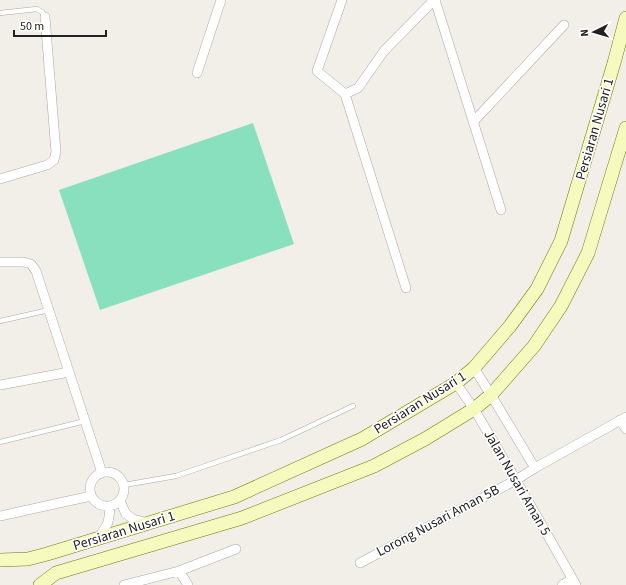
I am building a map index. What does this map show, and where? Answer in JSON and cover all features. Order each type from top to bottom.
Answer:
[{"type":"main road","name":"Persiaran Nusari 1","points":[[0,560],[28,559],[234,497],[362,439],[456,383],[474,368],[510,326],[537,289],[561,241],[614,64],[626,18]]},
{"type":"main road","name":"Persiaran Nusari 1","points":[[40,585],[56,573],[242,518],[374,466],[426,439],[474,409],[492,395],[538,340],[561,306],[585,260],[626,128]]},
{"type":"street","points":[[197,73],[221,0]]},
{"type":"street","points":[[342,0],[317,71],[345,94],[406,288]]},
{"type":"street","points":[[345,94],[358,88],[384,51],[435,0],[501,210]]},
{"type":"street","points":[[0,179],[47,165],[54,160],[56,152],[45,17]]},
{"type":"street","points":[[473,122],[564,25]]},
{"type":"street","points":[[0,262],[23,262],[31,264],[36,271],[102,473]]},
{"type":"street","name":"Jalan Nusari Aman 5","points":[[474,368],[492,395],[535,468]]},
{"type":"street","points":[[0,385],[69,372]]},
{"type":"street","name":"Jalan Nusari Aman 5","points":[[456,383],[474,409],[574,582]]},
{"type":"street","points":[[623,418],[626,429]]},
{"type":"street","name":"Lorong Nusari Aman 5B","points":[[360,563],[516,480],[623,418]]},
{"type":"street","points":[[102,473],[113,473],[118,476],[124,485],[123,496],[115,505],[104,506],[94,501],[91,496],[90,490],[93,480],[102,473]]},
{"type":"street","points":[[0,516],[91,496]]},
{"type":"street","points":[[120,501],[126,514],[149,523]]},
{"type":"street","points":[[97,539],[107,526],[110,506]]},
{"type":"street","points":[[124,585],[179,571],[236,549]]},
{"type":"street","points":[[179,571],[188,585]]},
{"type":"street","points":[[562,585],[574,582]]},
{"type":"lane","points":[[0,13],[37,9],[42,12],[45,17]]},
{"type":"lane","points":[[0,321],[49,310]]},
{"type":"lane","points":[[124,485],[176,476],[281,440],[353,406]]},
{"type":"lane","points":[[0,442],[85,421]]},
{"type":"green space","points":[[253,123],[294,244],[100,310],[59,190]]}]
